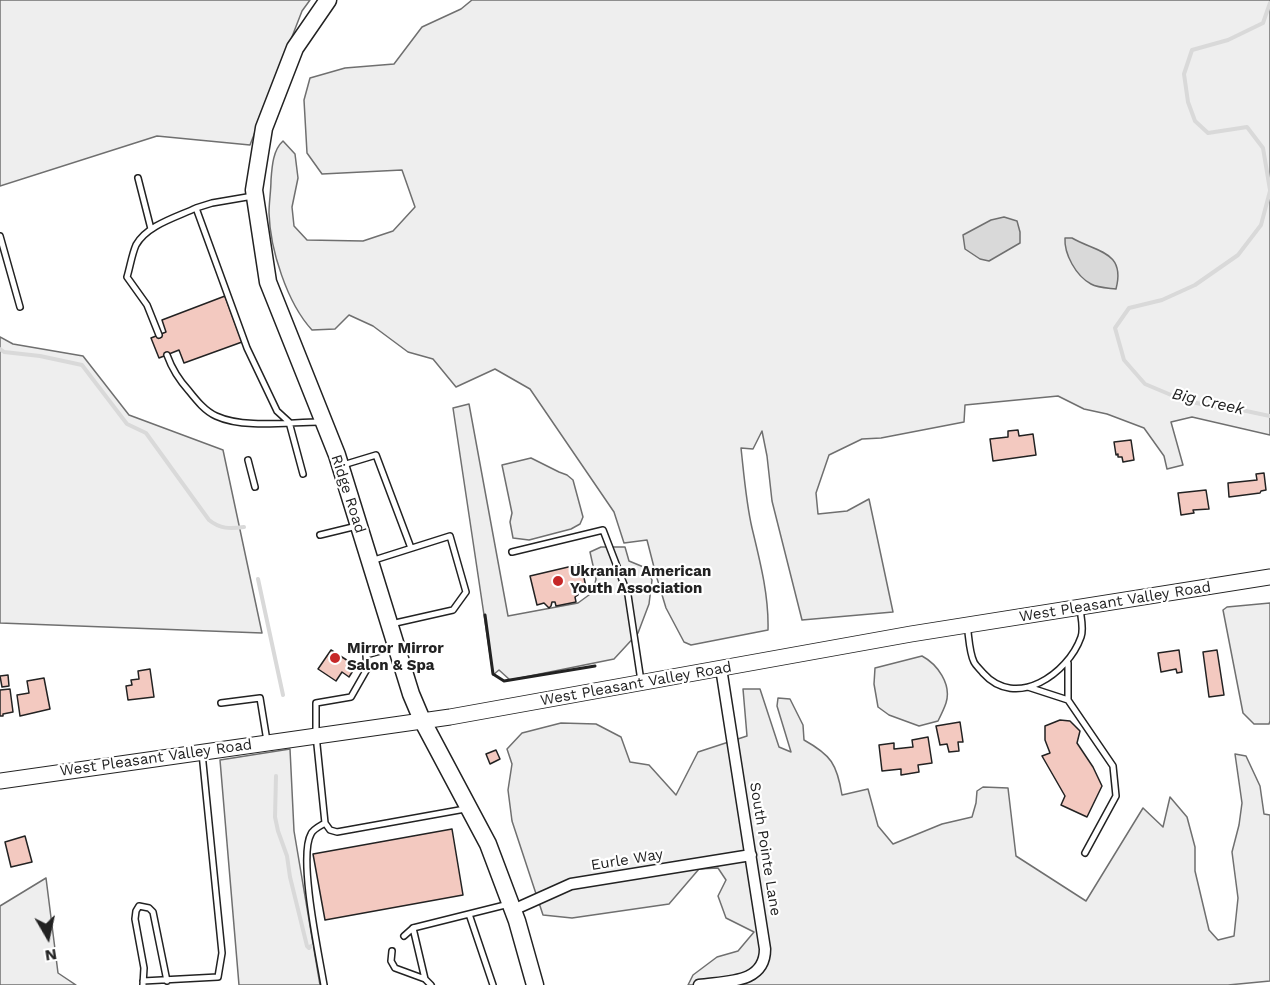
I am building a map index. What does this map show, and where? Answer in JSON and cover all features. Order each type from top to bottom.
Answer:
[{"type":"main road","name":"Ridge Road","points":[[328,0],[295,48],[264,128],[254,190],[268,282],[340,466],[411,694],[422,720],[488,844],[512,907],[535,985]]},
{"type":"main road","name":"West Pleasant Valley Road","points":[[0,781],[422,720],[967,625],[1270,577]]},
{"type":"street","name":"South Pointe Lane","points":[[699,985],[755,974],[761,968],[765,958],[721,668]]},
{"type":"street","name":"Eurle Way","points":[[512,907],[576,883],[751,855]]},
{"type":"lane","points":[[138,177],[151,229]]},
{"type":"lane","points":[[159,335],[147,305],[127,277],[137,244],[151,229],[196,208],[212,202],[255,196]]},
{"type":"lane","points":[[196,208],[247,348],[277,411],[289,422],[303,474]]},
{"type":"lane","points":[[0,236],[20,307]]},
{"type":"lane","points":[[167,355],[179,380],[201,406],[217,417],[235,422],[252,423],[323,422]]},
{"type":"lane","points":[[340,466],[376,455],[411,548]]},
{"type":"lane","points":[[248,460],[255,488]]},
{"type":"lane","points":[[320,535],[358,525]]},
{"type":"lane","points":[[512,552],[603,531],[628,595],[641,683]]},
{"type":"lane","points":[[369,561],[450,536],[466,592],[453,610],[389,624]]},
{"type":"lane","points":[[967,625],[974,662],[987,677],[1003,688],[1024,689],[1055,674],[1068,662],[1083,635],[1080,607]]},
{"type":"lane","points":[[396,647],[366,656],[367,669],[351,697],[316,703],[316,735],[325,823],[330,830],[338,832],[470,809]]},
{"type":"lane","points":[[1068,662],[1068,700],[1113,766],[1116,796],[1085,853]]},
{"type":"lane","points":[[1028,687],[1068,700]]},
{"type":"lane","points":[[221,704],[260,698],[267,742]]},
{"type":"lane","points":[[202,752],[222,953],[217,985]]},
{"type":"lane","points":[[324,985],[308,885],[307,843],[312,831],[325,823]]},
{"type":"lane","points":[[168,981],[153,912],[144,906],[139,906],[135,919],[144,968],[143,983],[168,981],[218,977]]},
{"type":"lane","points":[[404,936],[413,928],[469,914],[512,907]]},
{"type":"lane","points":[[469,914],[493,985]]},
{"type":"lane","points":[[413,928],[425,980]]},
{"type":"lane","points":[[392,951],[391,961],[395,968],[425,980],[431,985]]},
{"type":"shaded area","points":[[0,0],[310,0],[302,11],[250,145],[157,136],[0,186]]},
{"type":"shaded area","points":[[472,0],[1270,0],[1270,435],[1192,417],[1171,422],[1183,465],[1167,469],[1164,456],[1144,428],[1107,414],[1084,409],[1058,396],[965,405],[964,422],[881,438],[862,439],[829,455],[816,493],[818,514],[847,511],[869,499],[893,612],[802,620],[772,501],[762,431],[753,449],[741,448],[748,508],[765,591],[768,630],[691,645],[684,642],[666,608],[647,540],[624,543],[614,512],[530,389],[495,369],[456,387],[433,359],[408,352],[373,326],[349,315],[335,329],[312,330],[295,305],[276,259],[269,213],[273,164],[277,149],[283,141],[295,154],[298,178],[292,207],[294,226],[307,240],[363,241],[393,231],[415,207],[402,170],[322,174],[307,153],[304,100],[310,78],[345,68],[394,64],[422,27],[461,9]]},
{"type":"shaded area","points":[[1004,217],[1017,221],[1020,243],[989,261],[980,259],[965,249],[963,235],[991,220]]},
{"type":"shaded area","points":[[1065,238],[1072,238],[1099,250],[1113,260],[1118,276],[1116,289],[1094,285],[1080,276],[1069,257]]},
{"type":"shaded area","points":[[0,337],[13,344],[83,356],[129,415],[223,450],[262,633],[0,623]]},
{"type":"shaded area","points":[[469,404],[508,616],[578,603],[593,592],[596,579],[590,552],[601,547],[625,547],[629,561],[646,568],[652,580],[649,604],[638,633],[614,659],[510,680],[499,670],[493,675],[453,408]]},
{"type":"shaded area","points":[[531,458],[573,480],[583,517],[580,524],[571,529],[529,540],[513,538],[510,522],[512,513],[502,465]]},
{"type":"shaded area","points":[[1270,603],[1270,721],[1269,724],[1254,724],[1243,713],[1223,610],[1227,607]]},
{"type":"shaded area","points":[[922,656],[942,675],[947,696],[938,721],[919,726],[889,715],[878,707],[874,684],[875,668]]},
{"type":"shaded area","points":[[743,689],[760,689],[779,747],[791,752],[777,706],[778,698],[790,699],[803,725],[804,740],[827,756],[838,775],[842,795],[868,789],[878,826],[893,844],[942,824],[972,817],[977,791],[983,787],[1008,788],[1016,856],[1086,901],[1143,808],[1163,827],[1170,797],[1187,817],[1195,847],[1195,871],[1209,930],[1218,940],[1234,936],[1238,898],[1232,852],[1242,803],[1235,754],[1246,756],[1260,786],[1264,814],[1270,815],[1270,981],[1228,985],[688,985],[693,975],[717,957],[738,951],[754,932],[726,918],[718,896],[726,880],[718,868],[699,869],[669,904],[572,918],[543,915],[512,821],[508,790],[512,764],[507,749],[522,733],[561,723],[596,724],[621,737],[630,762],[649,765],[676,795],[698,752],[747,736]]},
{"type":"shaded area","points":[[290,749],[294,831],[320,985],[239,985],[220,760]]},
{"type":"shaded area","points":[[46,878],[58,973],[76,985],[0,985],[0,906]]},
{"type":"building","points":[[225,296],[242,342],[184,363],[179,350],[159,358],[151,338],[166,332],[162,320]]},
{"type":"building","points":[[1018,430],[1019,436],[1033,434],[1036,455],[993,461],[990,439],[1008,437],[1008,431]]},
{"type":"building","points":[[1131,440],[1134,460],[1123,462],[1122,457],[1116,455],[1114,442]]},
{"type":"building","points":[[1264,473],[1266,490],[1260,493],[1229,497],[1228,483],[1257,480],[1256,474]]},
{"type":"building","points":[[1206,490],[1209,509],[1193,510],[1194,513],[1181,515],[1178,493]]},
{"type":"building","name":"Ukranian American Youth Association","points":[[581,564],[586,587],[577,589],[576,602],[556,606],[555,602],[552,602],[549,608],[544,603],[537,605],[530,576]]},
{"type":"building","name":"Mirror Mirror Salon & Spa","points":[[331,650],[356,666],[349,677],[342,672],[336,681],[318,669]]},
{"type":"building","points":[[1179,650],[1182,672],[1177,673],[1176,669],[1161,672],[1158,653]]},
{"type":"building","points":[[1217,650],[1224,695],[1209,697],[1203,652]]},
{"type":"building","points":[[150,669],[154,697],[128,700],[126,686],[132,685],[131,680],[139,679],[138,671]]},
{"type":"building","points":[[8,675],[9,686],[2,687],[0,676]]},
{"type":"building","points":[[44,678],[50,709],[20,716],[17,695],[29,693],[27,681]]},
{"type":"building","points":[[10,689],[13,712],[0,716],[0,690]]},
{"type":"building","points":[[1060,720],[1070,721],[1080,731],[1077,743],[1102,786],[1087,817],[1061,805],[1065,796],[1042,756],[1050,753],[1045,740],[1045,726]]},
{"type":"building","points":[[960,722],[963,742],[958,742],[959,751],[949,752],[947,744],[940,745],[936,726]]},
{"type":"building","points":[[928,737],[932,763],[918,765],[919,772],[901,775],[901,769],[882,771],[879,745],[894,743],[894,749],[913,747],[912,740]]},
{"type":"building","points":[[496,750],[500,759],[490,764],[486,754]]},
{"type":"building","points":[[452,829],[463,895],[325,920],[313,854]]},
{"type":"building","points":[[25,836],[32,862],[11,867],[5,842]]},
{"type":"waterway","name":"Big Creek","points":[[1270,3],[1263,23],[1228,40],[1192,50],[1184,74],[1188,102],[1195,121],[1208,133],[1247,127],[1263,148],[1270,190]]},
{"type":"waterway","name":"Big Creek","points":[[1270,191],[1261,225],[1238,255],[1195,285],[1162,300],[1129,308],[1115,328],[1124,360],[1145,384],[1183,400],[1270,416]]},
{"type":"waterway","points":[[0,349],[4,352],[40,356],[82,365],[127,424],[146,433],[209,520],[225,528],[244,527]]},
{"type":"waterway","points":[[258,579],[283,695]]},
{"type":"waterway","points":[[276,776],[275,817],[287,856],[307,946],[309,948],[311,946]]},
{"type":"wall","points":[[485,615],[493,674],[504,681],[595,666]]},
{"type":"place","name":"Ukranian American Youth Association","points":[[558,581]]},
{"type":"place","name":"Mirror Mirror Salon & Spa","points":[[335,658]]}]
